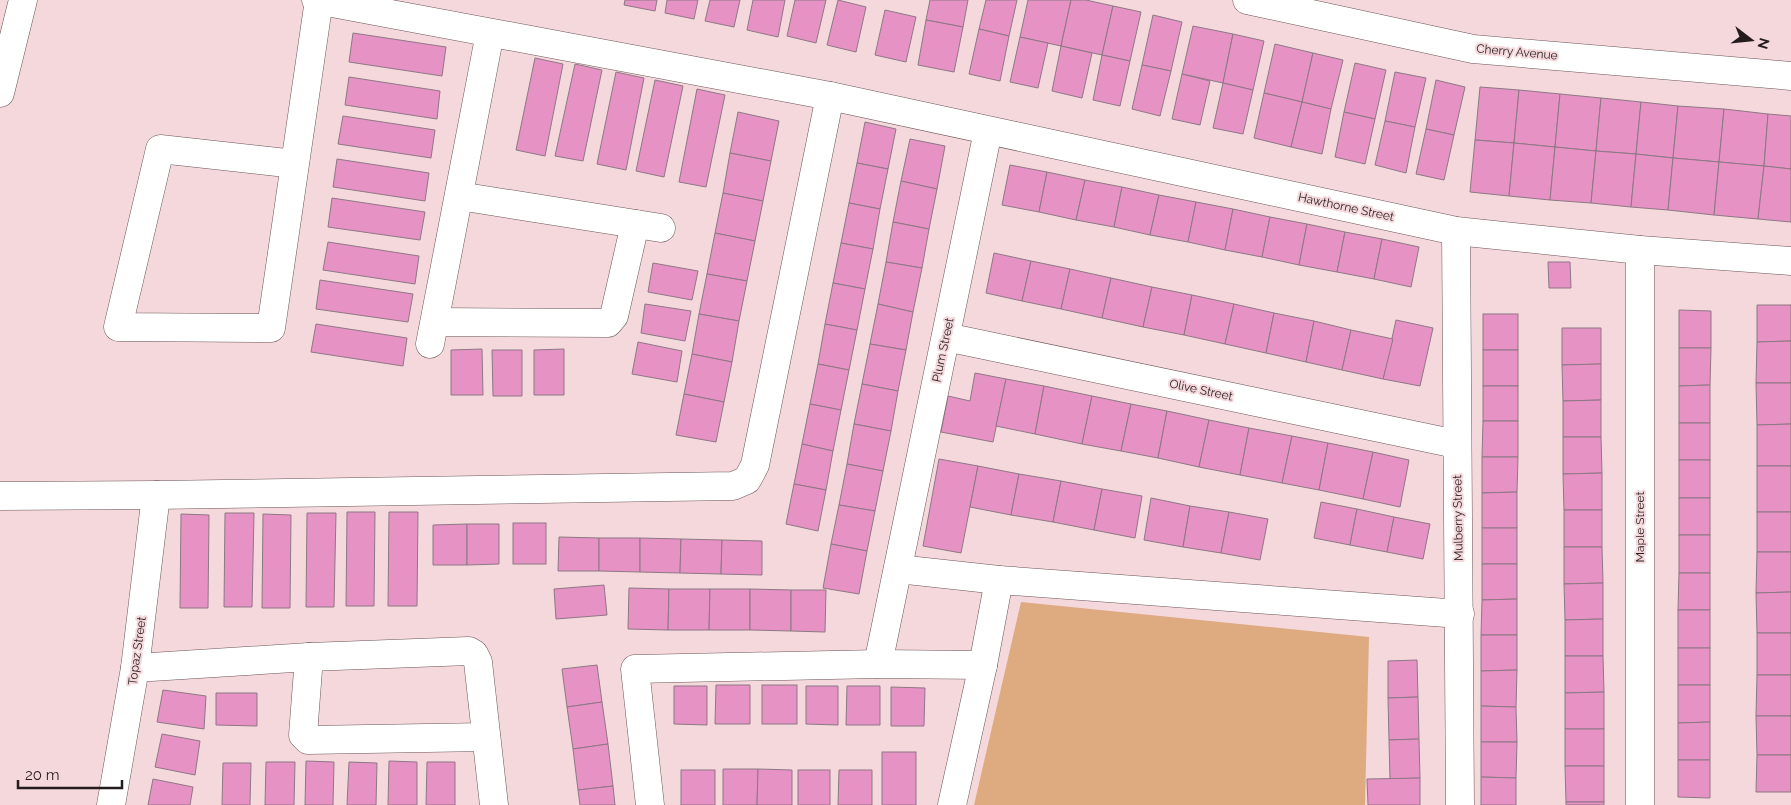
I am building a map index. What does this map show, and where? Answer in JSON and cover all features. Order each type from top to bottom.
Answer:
[{"type":"street","points":[[0,93],[23,0]]},
{"type":"street","points":[[295,164],[160,149],[118,327],[271,328],[295,164],[318,0]]},
{"type":"street","name":"Hawthorne Street","points":[[318,0],[830,96],[1456,231],[1640,250],[1791,261]]},
{"type":"street","name":"Cherry Avenue","points":[[1247,0],[1473,49],[1791,76]]},
{"type":"street","points":[[490,33],[432,333],[608,323],[614,316],[635,224]]},
{"type":"street","points":[[0,496],[733,486],[747,480],[755,465],[830,96]]},
{"type":"street","name":"Plum Street","points":[[878,664],[988,131]]},
{"type":"street","points":[[459,196],[661,228]]},
{"type":"street","name":"Mulberry Street","points":[[1456,231],[1460,805]]},
{"type":"street","name":"Maple Street","points":[[1640,250],[1640,805]]},
{"type":"street","name":"Olive Street","points":[[946,337],[1456,444]]},
{"type":"street","name":"Topaz Street","points":[[111,805],[136,668],[156,495]]},
{"type":"street","points":[[898,569],[999,580],[1460,614]]},
{"type":"street","points":[[952,805],[983,665],[999,580]]},
{"type":"street","points":[[136,668],[309,657],[469,651],[474,654],[478,662],[494,805]]},
{"type":"street","points":[[309,657],[303,735],[308,740],[486,737]]},
{"type":"street","points":[[650,805],[635,669],[878,664],[983,665]]},
{"type":"shaded area","points":[[1021,602],[1369,637],[1365,805],[974,805]]},
{"type":"building","points":[[625,0],[657,0],[655,11],[624,5]]},
{"type":"building","points":[[667,0],[698,0],[694,19],[665,13]]},
{"type":"building","points":[[710,0],[740,0],[734,27],[705,21]]},
{"type":"building","points":[[753,0],[785,0],[778,37],[747,30]]},
{"type":"building","points":[[795,0],[826,0],[816,43],[787,36]]},
{"type":"building","points":[[838,0],[866,7],[856,52],[827,45]]},
{"type":"building","points":[[930,0],[968,0],[963,27],[926,20]]},
{"type":"building","points":[[986,0],[1017,0],[1009,36],[979,29]]},
{"type":"building","points":[[1028,0],[1071,0],[1061,46],[1020,37]]},
{"type":"building","points":[[1071,0],[1086,0],[1113,6],[1102,55],[1061,46]]},
{"type":"building","points":[[1113,6],[1141,12],[1130,61],[1102,55]]},
{"type":"building","points":[[885,10],[916,17],[906,62],[875,55]]},
{"type":"building","points":[[1153,15],[1182,22],[1171,71],[1142,65]]},
{"type":"building","points":[[926,20],[963,27],[954,72],[918,65]]},
{"type":"building","points":[[1193,26],[1233,34],[1223,83],[1182,74]]},
{"type":"building","points":[[979,29],[1009,36],[1000,81],[969,74]]},
{"type":"building","points":[[353,33],[446,47],[442,76],[349,62]]},
{"type":"building","points":[[1233,34],[1264,41],[1253,90],[1223,83]]},
{"type":"building","points":[[1020,37],[1048,43],[1038,88],[1010,82]]},
{"type":"building","points":[[1275,44],[1313,53],[1302,102],[1264,93]]},
{"type":"building","points":[[1061,46],[1092,53],[1082,98],[1052,91]]},
{"type":"building","points":[[1313,53],[1343,60],[1331,109],[1302,102]]},
{"type":"building","points":[[1102,55],[1130,61],[1120,106],[1093,100]]},
{"type":"building","points":[[535,58],[563,64],[545,156],[516,150]]},
{"type":"building","points":[[1355,63],[1386,70],[1375,119],[1344,112]]},
{"type":"building","points":[[575,64],[602,70],[583,161],[555,156]]},
{"type":"building","points":[[1142,65],[1171,71],[1160,116],[1132,109]]},
{"type":"building","points":[[616,72],[644,78],[626,170],[597,164]]},
{"type":"building","points":[[1395,72],[1426,78],[1415,127],[1385,121]]},
{"type":"building","points":[[1182,74],[1210,81],[1200,125],[1172,119]]},
{"type":"building","points":[[349,77],[440,91],[437,119],[345,105]]},
{"type":"building","points":[[655,80],[683,86],[664,177],[636,171]]},
{"type":"building","points":[[1436,80],[1465,87],[1454,135],[1426,129]]},
{"type":"building","points":[[1223,83],[1253,90],[1243,134],[1213,128]]},
{"type":"building","points":[[1480,87],[1519,90],[1514,143],[1475,140]]},
{"type":"building","points":[[697,89],[725,95],[706,187],[679,182]]},
{"type":"building","points":[[1519,90],[1560,94],[1555,147],[1514,143]]},
{"type":"building","points":[[1264,93],[1302,102],[1291,147],[1254,138]]},
{"type":"building","points":[[1560,94],[1601,98],[1596,151],[1555,147]]},
{"type":"building","points":[[1601,98],[1641,102],[1636,154],[1596,151]]},
{"type":"building","points":[[1302,102],[1331,109],[1322,154],[1291,147]]},
{"type":"building","points":[[1641,102],[1678,106],[1673,158],[1636,154]]},
{"type":"building","points":[[1678,106],[1724,109],[1719,162],[1673,158]]},
{"type":"building","points":[[1724,109],[1768,114],[1764,166],[1719,162]]},
{"type":"building","points":[[738,112],[779,121],[771,161],[730,153]]},
{"type":"building","points":[[1344,112],[1375,119],[1365,164],[1335,157]]},
{"type":"building","points":[[1768,114],[1791,116],[1791,169],[1764,166]]},
{"type":"building","points":[[343,116],[435,130],[431,158],[338,144]]},
{"type":"building","points":[[1385,121],[1415,127],[1406,173],[1375,165]]},
{"type":"building","points":[[865,122],[896,129],[888,169],[857,163]]},
{"type":"building","points":[[1426,129],[1454,135],[1444,180],[1416,174]]},
{"type":"building","points":[[910,139],[945,146],[937,189],[901,181]]},
{"type":"building","points":[[1475,140],[1514,143],[1509,196],[1470,192]]},
{"type":"building","points":[[1514,143],[1555,147],[1550,200],[1509,196]]},
{"type":"building","points":[[1555,147],[1596,151],[1591,203],[1550,200]]},
{"type":"building","points":[[1596,151],[1636,154],[1631,207],[1591,203]]},
{"type":"building","points":[[730,153],[771,161],[763,201],[723,193]]},
{"type":"building","points":[[1636,154],[1673,158],[1668,210],[1631,207]]},
{"type":"building","points":[[1673,158],[1719,162],[1714,215],[1668,210]]},
{"type":"building","points":[[337,159],[429,173],[425,201],[333,187]]},
{"type":"building","points":[[1719,162],[1764,166],[1758,219],[1714,215]]},
{"type":"building","points":[[857,163],[888,169],[880,209],[849,203]]},
{"type":"building","points":[[1010,165],[1047,172],[1039,212],[1002,205]]},
{"type":"building","points":[[1764,166],[1791,169],[1791,222],[1758,219]]},
{"type":"building","points":[[1047,172],[1085,180],[1076,220],[1039,212]]},
{"type":"building","points":[[1085,180],[1122,187],[1114,227],[1076,220]]},
{"type":"building","points":[[901,181],[937,189],[929,229],[893,222]]},
{"type":"building","points":[[1122,187],[1159,195],[1150,235],[1114,227]]},
{"type":"building","points":[[723,193],[763,201],[755,241],[715,233]]},
{"type":"building","points":[[1159,195],[1196,202],[1188,242],[1150,235]]},
{"type":"building","points":[[332,198],[425,212],[420,240],[328,227]]},
{"type":"building","points":[[1196,202],[1233,209],[1225,250],[1188,242]]},
{"type":"building","points":[[849,203],[880,209],[873,249],[841,243]]},
{"type":"building","points":[[1233,209],[1270,217],[1262,257],[1225,250]]},
{"type":"building","points":[[1270,217],[1307,224],[1299,265],[1262,257]]},
{"type":"building","points":[[893,222],[929,229],[922,268],[886,262]]},
{"type":"building","points":[[1307,224],[1345,232],[1337,272],[1299,265]]},
{"type":"building","points":[[1345,232],[1382,239],[1374,279],[1337,272]]},
{"type":"building","points":[[715,233],[755,241],[747,281],[707,274]]},
{"type":"building","points":[[1382,239],[1419,247],[1411,287],[1374,279]]},
{"type":"building","points":[[328,242],[419,256],[415,284],[323,270]]},
{"type":"building","points":[[841,243],[873,249],[865,289],[833,283]]},
{"type":"building","points":[[994,253],[1031,261],[1022,301],[986,293]]},
{"type":"building","points":[[1031,261],[1070,269],[1061,309],[1022,301]]},
{"type":"building","points":[[886,262],[922,268],[913,312],[878,304]]},
{"type":"building","points":[[1548,262],[1570,262],[1571,288],[1549,288]]},
{"type":"building","points":[[653,263],[698,271],[692,300],[648,292]]},
{"type":"building","points":[[1070,269],[1111,278],[1102,318],[1061,309]]},
{"type":"building","points":[[707,274],[747,281],[739,321],[699,314]]},
{"type":"building","points":[[1111,278],[1152,287],[1143,327],[1102,318]]},
{"type":"building","points":[[320,280],[413,294],[408,322],[316,309]]},
{"type":"building","points":[[833,283],[865,289],[857,330],[825,324]]},
{"type":"building","points":[[1152,287],[1192,295],[1184,335],[1143,327]]},
{"type":"building","points":[[1192,295],[1234,304],[1225,344],[1184,335]]},
{"type":"building","points":[[645,304],[691,311],[685,341],[641,333]]},
{"type":"building","points":[[878,304],[913,312],[906,350],[870,344]]},
{"type":"building","points":[[1234,304],[1274,313],[1266,353],[1225,344]]},
{"type":"building","points":[[1757,305],[1791,305],[1791,341],[1757,342]]},
{"type":"building","points":[[1679,310],[1711,311],[1711,348],[1679,348]]},
{"type":"building","points":[[1274,313],[1314,321],[1306,362],[1266,353]]},
{"type":"building","points":[[699,314],[739,321],[732,362],[692,354]]},
{"type":"building","points":[[1483,314],[1518,314],[1518,350],[1483,350]]},
{"type":"building","points":[[1396,320],[1433,328],[1420,386],[1383,379]]},
{"type":"building","points":[[1314,321],[1351,330],[1342,370],[1306,362]]},
{"type":"building","points":[[316,324],[407,338],[403,366],[311,352]]},
{"type":"building","points":[[825,324],[857,330],[849,370],[818,364]]},
{"type":"building","points":[[1562,328],[1601,328],[1601,364],[1562,365]]},
{"type":"building","points":[[1351,330],[1393,339],[1383,379],[1342,370]]},
{"type":"building","points":[[1791,341],[1791,383],[1756,383],[1757,342]]},
{"type":"building","points":[[638,342],[682,351],[677,382],[632,374]]},
{"type":"building","points":[[870,344],[906,350],[898,391],[862,384]]},
{"type":"building","points":[[1679,348],[1711,348],[1710,385],[1679,386]]},
{"type":"building","points":[[482,349],[483,395],[451,395],[451,350]]},
{"type":"building","points":[[564,349],[564,395],[534,395],[534,350]]},
{"type":"building","points":[[492,350],[522,350],[522,396],[493,396]]},
{"type":"building","points":[[1483,350],[1518,350],[1518,386],[1483,386]]},
{"type":"building","points":[[692,354],[732,362],[724,402],[684,394]]},
{"type":"building","points":[[818,364],[849,370],[841,410],[810,404]]},
{"type":"building","points":[[1601,364],[1601,400],[1563,401],[1562,365]]},
{"type":"building","points":[[975,373],[1006,379],[993,442],[941,432],[948,396],[970,401]]},
{"type":"building","points":[[1006,379],[1044,386],[1035,434],[996,426]]},
{"type":"building","points":[[1756,383],[1791,383],[1791,424],[1757,425]]},
{"type":"building","points":[[862,384],[898,391],[891,431],[854,424]]},
{"type":"building","points":[[1710,385],[1710,423],[1679,423],[1679,386]]},
{"type":"building","points":[[1044,386],[1092,396],[1082,444],[1035,434]]},
{"type":"building","points":[[1483,386],[1518,386],[1518,421],[1483,421]]},
{"type":"building","points":[[684,394],[724,402],[716,442],[676,435]]},
{"type":"building","points":[[1092,396],[1131,404],[1121,451],[1082,444]]},
{"type":"building","points":[[1601,400],[1601,437],[1563,437],[1563,401]]},
{"type":"building","points":[[810,404],[841,410],[833,451],[802,444]]},
{"type":"building","points":[[1131,404],[1167,411],[1158,458],[1121,451]]},
{"type":"building","points":[[1167,411],[1209,420],[1199,467],[1158,458]]},
{"type":"building","points":[[1209,420],[1249,428],[1240,475],[1199,467]]},
{"type":"building","points":[[1483,421],[1518,421],[1518,457],[1482,457]]},
{"type":"building","points":[[1679,423],[1710,423],[1710,460],[1679,460]]},
{"type":"building","points":[[854,424],[891,431],[883,471],[847,464]]},
{"type":"building","points":[[1791,424],[1791,466],[1757,466],[1757,425]]},
{"type":"building","points":[[1249,428],[1292,436],[1282,483],[1240,475]]},
{"type":"building","points":[[1292,436],[1328,443],[1319,490],[1282,483]]},
{"type":"building","points":[[1563,437],[1601,437],[1602,473],[1563,474]]},
{"type":"building","points":[[1328,443],[1373,452],[1363,499],[1319,490]]},
{"type":"building","points":[[802,444],[833,451],[826,490],[794,484]]},
{"type":"building","points":[[1373,452],[1409,460],[1400,507],[1363,499]]},
{"type":"building","points":[[1482,457],[1518,457],[1517,492],[1482,493]]},
{"type":"building","points":[[939,459],[978,466],[961,553],[923,546]]},
{"type":"building","points":[[1679,460],[1710,460],[1710,498],[1679,498]]},
{"type":"building","points":[[847,464],[883,471],[875,511],[839,505]]},
{"type":"building","points":[[978,466],[1019,474],[1011,515],[970,507]]},
{"type":"building","points":[[1757,466],[1791,466],[1791,512],[1757,512]]},
{"type":"building","points":[[1602,473],[1602,510],[1564,510],[1563,474]]},
{"type":"building","points":[[1019,474],[1061,481],[1053,522],[1011,515]]},
{"type":"building","points":[[1061,481],[1102,489],[1094,530],[1053,522]]},
{"type":"building","points":[[794,484],[826,490],[818,531],[786,524]]},
{"type":"building","points":[[1102,489],[1142,496],[1135,538],[1094,530]]},
{"type":"building","points":[[1517,492],[1517,528],[1482,528],[1482,493]]},
{"type":"building","points":[[1151,498],[1190,506],[1183,547],[1144,540]]},
{"type":"building","points":[[1679,498],[1710,498],[1710,535],[1679,535]]},
{"type":"building","points":[[1321,502],[1357,509],[1350,545],[1314,538]]},
{"type":"building","points":[[839,505],[875,511],[867,551],[831,544]]},
{"type":"building","points":[[1190,506],[1229,512],[1221,553],[1183,547]]},
{"type":"building","points":[[1357,509],[1394,517],[1387,552],[1350,545]]},
{"type":"building","points":[[1564,510],[1602,510],[1602,547],[1564,547]]},
{"type":"building","points":[[347,512],[375,512],[374,606],[346,606]]},
{"type":"building","points":[[389,512],[418,512],[417,606],[388,606]]},
{"type":"building","points":[[1229,512],[1268,519],[1260,560],[1221,553]]},
{"type":"building","points":[[1757,512],[1791,512],[1791,552],[1757,552]]},
{"type":"building","points":[[225,513],[254,513],[252,607],[224,607]]},
{"type":"building","points":[[307,513],[336,513],[334,607],[306,607]]},
{"type":"building","points":[[181,514],[209,515],[208,608],[180,608]]},
{"type":"building","points":[[263,514],[291,515],[290,608],[262,608]]},
{"type":"building","points":[[1394,517],[1430,524],[1423,559],[1387,552]]},
{"type":"building","points":[[513,523],[546,523],[546,564],[513,564]]},
{"type":"building","points":[[467,524],[467,565],[433,565],[433,525]]},
{"type":"building","points":[[467,524],[499,524],[499,564],[467,565]]},
{"type":"building","points":[[1482,528],[1517,528],[1517,564],[1482,564]]},
{"type":"building","points":[[1679,535],[1710,535],[1710,573],[1679,573]]},
{"type":"building","points":[[559,537],[599,538],[599,571],[558,571]]},
{"type":"building","points":[[599,538],[640,538],[640,572],[599,571]]},
{"type":"building","points":[[640,538],[681,539],[680,573],[640,572]]},
{"type":"building","points":[[681,539],[722,540],[721,574],[680,573]]},
{"type":"building","points":[[722,540],[762,541],[762,575],[721,574]]},
{"type":"building","points":[[831,544],[867,551],[859,594],[823,588]]},
{"type":"building","points":[[1564,547],[1602,547],[1603,583],[1564,584]]},
{"type":"building","points":[[1757,552],[1791,552],[1791,592],[1756,593]]},
{"type":"building","points":[[1482,564],[1517,564],[1517,599],[1482,600]]},
{"type":"building","points":[[1679,573],[1710,573],[1710,610],[1678,610]]},
{"type":"building","points":[[1603,583],[1603,619],[1565,620],[1564,584]]},
{"type":"building","points":[[604,585],[607,615],[556,619],[554,589]]},
{"type":"building","points":[[629,588],[669,589],[668,630],[628,629]]},
{"type":"building","points":[[669,589],[710,589],[709,630],[668,630]]},
{"type":"building","points":[[710,589],[750,589],[750,630],[709,630]]},
{"type":"building","points":[[750,589],[791,590],[791,631],[750,630]]},
{"type":"building","points":[[791,590],[826,590],[825,632],[791,631]]},
{"type":"building","points":[[1791,592],[1791,633],[1757,633],[1756,593]]},
{"type":"building","points":[[1517,599],[1517,635],[1481,635],[1482,600]]},
{"type":"building","points":[[1678,610],[1710,610],[1710,648],[1678,648]]},
{"type":"building","points":[[1603,619],[1603,656],[1565,656],[1565,620]]},
{"type":"building","points":[[1757,633],[1791,633],[1791,675],[1757,675]]},
{"type":"building","points":[[1481,635],[1517,635],[1517,670],[1481,671]]},
{"type":"building","points":[[1678,648],[1710,648],[1710,685],[1678,685]]},
{"type":"building","points":[[1565,656],[1603,656],[1604,692],[1565,693]]},
{"type":"building","points":[[1417,660],[1418,697],[1388,698],[1388,661]]},
{"type":"building","points":[[597,665],[602,702],[567,707],[562,669]]},
{"type":"building","points":[[1517,670],[1516,707],[1481,706],[1481,671]]},
{"type":"building","points":[[1757,675],[1791,675],[1791,716],[1756,716]]},
{"type":"building","points":[[716,685],[750,685],[750,724],[715,724]]},
{"type":"building","points":[[762,685],[797,685],[797,724],[762,724]]},
{"type":"building","points":[[1678,685],[1710,685],[1710,722],[1678,723]]},
{"type":"building","points":[[674,686],[707,686],[707,725],[674,724]]},
{"type":"building","points":[[806,686],[838,686],[838,725],[806,724]]},
{"type":"building","points":[[847,686],[880,686],[880,725],[846,725]]},
{"type":"building","points":[[891,687],[925,688],[924,726],[891,726]]},
{"type":"building","points":[[163,690],[206,696],[204,729],[157,722]]},
{"type":"building","points":[[1604,692],[1604,729],[1565,729],[1565,693]]},
{"type":"building","points":[[216,693],[257,693],[257,726],[216,725]]},
{"type":"building","points":[[1418,697],[1419,739],[1389,740],[1388,698]]},
{"type":"building","points":[[602,702],[608,744],[573,749],[567,707]]},
{"type":"building","points":[[1481,706],[1516,707],[1517,742],[1481,742]]},
{"type":"building","points":[[1756,716],[1791,716],[1791,755],[1757,755]]},
{"type":"building","points":[[1710,722],[1710,760],[1678,760],[1678,723]]},
{"type":"building","points":[[1565,729],[1604,729],[1604,766],[1565,766]]},
{"type":"building","points":[[162,734],[200,741],[195,775],[155,767]]},
{"type":"building","points":[[1419,739],[1420,778],[1390,779],[1389,740]]},
{"type":"building","points":[[1481,742],[1517,742],[1516,778],[1481,777]]},
{"type":"building","points":[[608,744],[613,786],[578,790],[573,749]]},
{"type":"building","points":[[882,752],[916,752],[916,805],[882,805]]},
{"type":"building","points":[[1757,755],[1791,755],[1791,792],[1756,792]]},
{"type":"building","points":[[1678,760],[1710,760],[1710,798],[1678,797]]},
{"type":"building","points":[[306,761],[334,762],[333,805],[305,805]]},
{"type":"building","points":[[389,761],[417,762],[417,805],[388,805]]},
{"type":"building","points":[[266,762],[295,762],[294,805],[265,805]]},
{"type":"building","points":[[349,762],[377,763],[376,805],[347,805]]},
{"type":"building","points":[[427,762],[455,762],[455,805],[426,805]]},
{"type":"building","points":[[223,763],[251,763],[250,805],[222,805]]},
{"type":"building","points":[[1565,766],[1604,766],[1604,802],[1566,802]]},
{"type":"building","points":[[723,769],[758,769],[757,805],[723,805]]},
{"type":"building","points":[[758,769],[792,770],[792,805],[757,805]]},
{"type":"building","points":[[681,770],[715,770],[715,805],[681,805]]},
{"type":"building","points":[[798,770],[830,770],[830,805],[798,805]]},
{"type":"building","points":[[839,770],[872,770],[872,805],[838,805]]},
{"type":"building","points":[[1481,777],[1516,778],[1516,805],[1481,805]]},
{"type":"building","points":[[1420,778],[1420,805],[1368,805],[1367,779]]},
{"type":"building","points":[[153,779],[193,787],[190,805],[148,805]]},
{"type":"building","points":[[613,786],[615,805],[580,805],[578,790]]},
{"type":"building","points":[[1566,802],[1604,802],[1604,805],[1566,805]]}]
